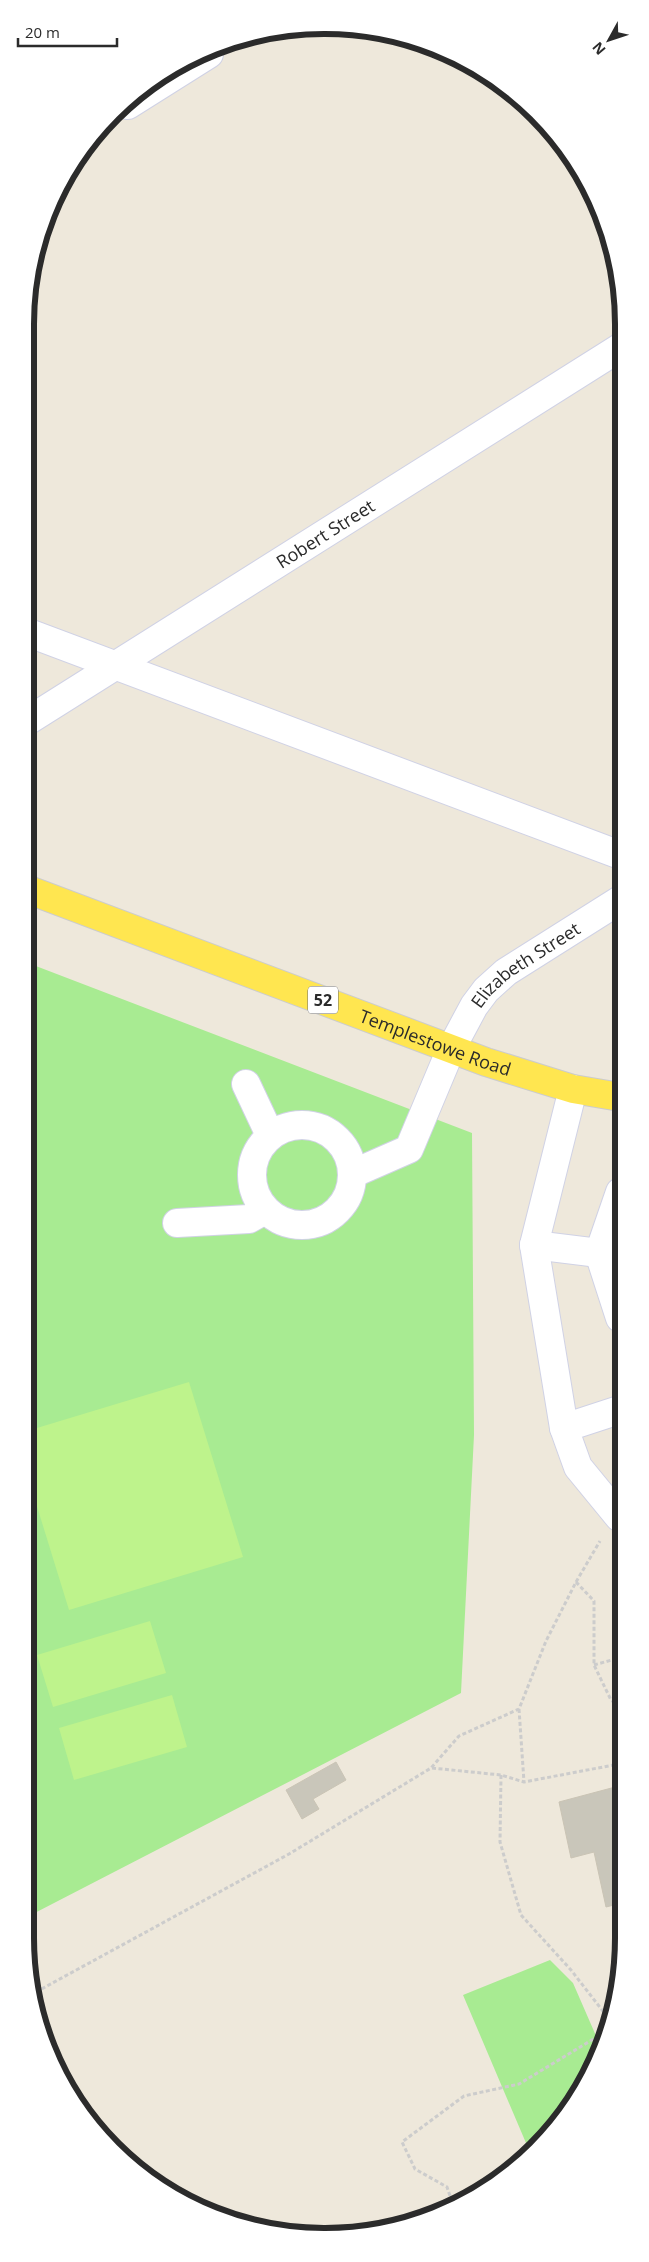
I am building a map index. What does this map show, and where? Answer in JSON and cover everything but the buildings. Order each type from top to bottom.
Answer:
[{"type":"main road","name":"Templestowe Road","points":[[34,892],[520,1074],[573,1089],[615,1097]]},
{"type":"street","name":"Robert Street","points":[[34,717],[615,351]]},
{"type":"street","points":[[34,634],[615,853]]},
{"type":"street","name":"Elizabeth Street","points":[[352,1174],[409,1149],[451,1049],[474,1006],[486,990],[506,972],[615,903]]},
{"type":"street","points":[[246,1084],[270,1135]]},
{"type":"street","points":[[573,1089],[534,1245],[564,1428],[578,1467],[615,1512]]},
{"type":"street","points":[[300,1124],[330,1133],[341,1144],[349,1158],[352,1174],[350,1189],[344,1202],[334,1214],[321,1221],[307,1225],[292,1224],[277,1219],[265,1210],[256,1196],[252,1180],[253,1163],[259,1148],[270,1135],[284,1128],[300,1124]]},
{"type":"street","points":[[615,1207],[599,1253],[615,1303]]},
{"type":"street","points":[[177,1223],[250,1219],[265,1210]]},
{"type":"street","points":[[534,1245],[599,1253]]},
{"type":"street","points":[[564,1428],[615,1411]]},
{"type":"path","points":[[524,1782],[520,1709],[546,1641],[576,1582],[615,1521]]},
{"type":"path","points":[[576,1582],[594,1601],[594,1665],[611,1700],[615,1703]]},
{"type":"path","points":[[594,1665],[615,1659]]},
{"type":"path","points":[[38,1991],[289,1854],[432,1768],[459,1736],[520,1709]]},
{"type":"path","points":[[432,1768],[501,1775],[524,1782],[615,1765]]},
{"type":"path","points":[[501,1775],[500,1842],[522,1915],[572,1970],[605,2014]]},
{"type":"path","points":[[451,2199],[447,2187],[415,2168],[402,2142],[464,2096],[519,2084],[598,2036]]},
{"type":"green space","points":[[34,965],[472,1133],[474,1435],[461,1693],[34,1913]]},
{"type":"green space","points":[[189,1382],[243,1557],[69,1610],[34,1497],[34,1429]]},
{"type":"green space","points":[[150,1621],[166,1673],[53,1707],[37,1655]]},
{"type":"green space","points":[[172,1695],[187,1747],[74,1780],[59,1728]]},
{"type":"green space","points":[[550,1960],[573,1983],[597,2038],[585,2066],[566,2099],[543,2129],[527,2146],[463,1995]]}]
